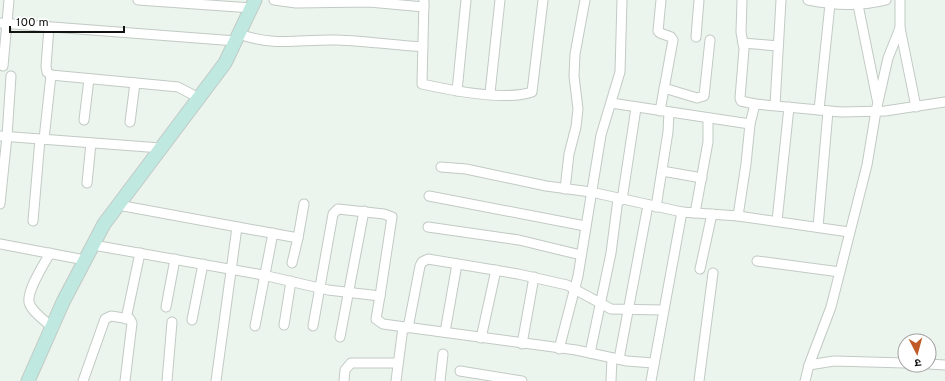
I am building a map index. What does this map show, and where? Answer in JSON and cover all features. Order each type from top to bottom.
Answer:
[{"type":"street","points":[[3,66],[4,23],[9,0]]},
{"type":"street","points":[[28,381],[63,302],[104,224],[225,63],[254,4],[138,0]]},
{"type":"street","points":[[274,0],[296,3],[424,3],[422,84],[457,91],[490,94],[532,92],[543,0]]},
{"type":"street","points":[[457,91],[466,0]]},
{"type":"street","points":[[490,94],[500,0]]},
{"type":"street","points":[[566,189],[569,154],[576,127],[578,109],[574,76],[575,54],[585,0]]},
{"type":"street","points":[[559,349],[575,290],[601,135],[606,114],[611,103],[620,72],[622,0]]},
{"type":"street","points":[[611,381],[652,206],[662,171],[668,132],[664,88],[673,40],[671,37],[660,33],[658,30],[661,0]]},
{"type":"street","points":[[696,37],[699,0]]},
{"type":"street","points":[[742,0],[740,32],[743,43],[741,101],[755,104],[824,110],[916,106],[945,102]]},
{"type":"street","points":[[775,105],[781,0]]},
{"type":"street","points":[[808,0],[830,4],[886,0]]},
{"type":"street","points":[[900,0],[900,28],[916,106]]},
{"type":"street","points":[[858,2],[877,107]]},
{"type":"street","points":[[818,227],[830,4]]},
{"type":"street","points":[[4,23],[238,37],[273,42],[336,40],[423,47]]},
{"type":"street","points":[[49,26],[46,66],[47,72],[51,75],[178,87],[199,98]]},
{"type":"street","points":[[805,381],[809,365],[831,307],[867,165],[877,107],[888,58],[900,28]]},
{"type":"street","points":[[664,88],[697,98],[704,96],[710,40]]},
{"type":"street","points":[[743,43],[778,46]]},
{"type":"street","points":[[33,221],[51,75]]},
{"type":"street","points":[[0,204],[4,136],[11,76]]},
{"type":"street","points":[[84,120],[89,79]]},
{"type":"street","points":[[130,122],[135,83]]},
{"type":"street","points":[[611,103],[636,108],[750,124]]},
{"type":"street","points":[[738,216],[746,164],[750,124],[755,104]]},
{"type":"street","points":[[777,221],[789,107]]},
{"type":"street","points":[[590,353],[611,253],[636,108]]},
{"type":"street","points":[[695,213],[708,142],[708,118]]},
{"type":"street","points":[[4,136],[161,148]]},
{"type":"street","points":[[87,183],[91,142]]},
{"type":"street","points":[[441,167],[466,169],[566,189],[591,192],[682,212],[738,216],[849,232]]},
{"type":"street","points":[[662,171],[702,178]]},
{"type":"street","points":[[429,196],[585,226]]},
{"type":"street","points":[[292,264],[304,204]]},
{"type":"street","points":[[118,205],[298,238]]},
{"type":"street","points":[[313,326],[335,210],[338,209],[389,215],[392,217],[376,319],[383,324],[653,363]]},
{"type":"street","points":[[340,337],[364,212]]},
{"type":"street","points":[[651,381],[653,363],[682,212]]},
{"type":"street","points":[[700,269],[712,214]]},
{"type":"street","points":[[216,381],[237,227]]},
{"type":"street","points":[[428,227],[519,240],[581,255]]},
{"type":"street","points":[[255,326],[266,276],[273,233]]},
{"type":"street","points":[[0,244],[85,260]]},
{"type":"street","points":[[93,244],[266,276],[319,288],[380,296]]},
{"type":"street","points":[[50,253],[31,290],[29,302],[34,310],[52,327]]},
{"type":"street","points":[[126,319],[140,253]]},
{"type":"street","points":[[166,307],[175,259]]},
{"type":"street","points":[[396,381],[405,328],[422,262],[428,259],[534,277],[567,285],[611,309],[663,310]]},
{"type":"street","points":[[757,261],[840,272]]},
{"type":"street","points":[[192,320],[203,264]]},
{"type":"street","points":[[445,332],[457,264]]},
{"type":"street","points":[[481,338],[496,270]]},
{"type":"street","points":[[700,381],[713,273]]},
{"type":"street","points":[[522,344],[534,277]]},
{"type":"street","points":[[284,325],[291,282]]},
{"type":"street","points":[[82,381],[107,317],[111,316],[132,321],[125,381]]},
{"type":"street","points":[[167,381],[172,322]]},
{"type":"street","points":[[440,381],[443,354]]},
{"type":"street","points":[[809,365],[834,361],[897,363]]},
{"type":"street","points":[[344,381],[345,370],[351,363],[398,364]]},
{"type":"street","points":[[460,372],[522,381]]}]
